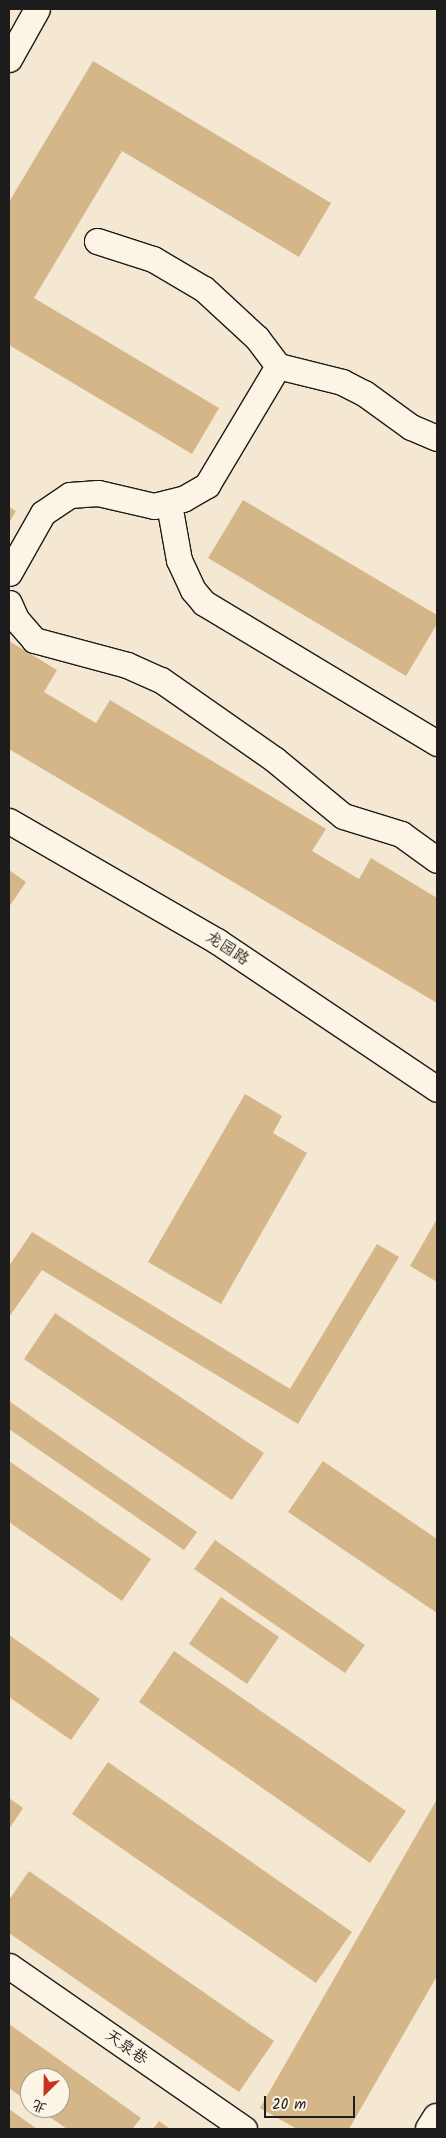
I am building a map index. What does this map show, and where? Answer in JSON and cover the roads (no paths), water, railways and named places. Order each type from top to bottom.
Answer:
[{"type":"main road","points":[[430,2129],[437,2118]]},
{"type":"street","points":[[9,59],[37,9]]},
{"type":"street","points":[[97,241],[153,260],[204,289],[257,338],[278,366],[342,382],[364,393],[411,427],[437,438]]},
{"type":"street","points":[[9,573],[43,513],[70,495],[98,493],[138,505],[169,504],[207,485],[278,366]]},
{"type":"street","points":[[169,504],[182,568],[204,603],[437,743]]},
{"type":"street","points":[[9,603],[16,619],[34,640],[127,666],[161,680],[274,759],[342,816],[401,834],[437,860]]},
{"type":"street","name":"龙园路","points":[[9,821],[217,941],[437,1089]]},
{"type":"street","name":"天泉巷","points":[[9,1966],[244,2129]]}]
